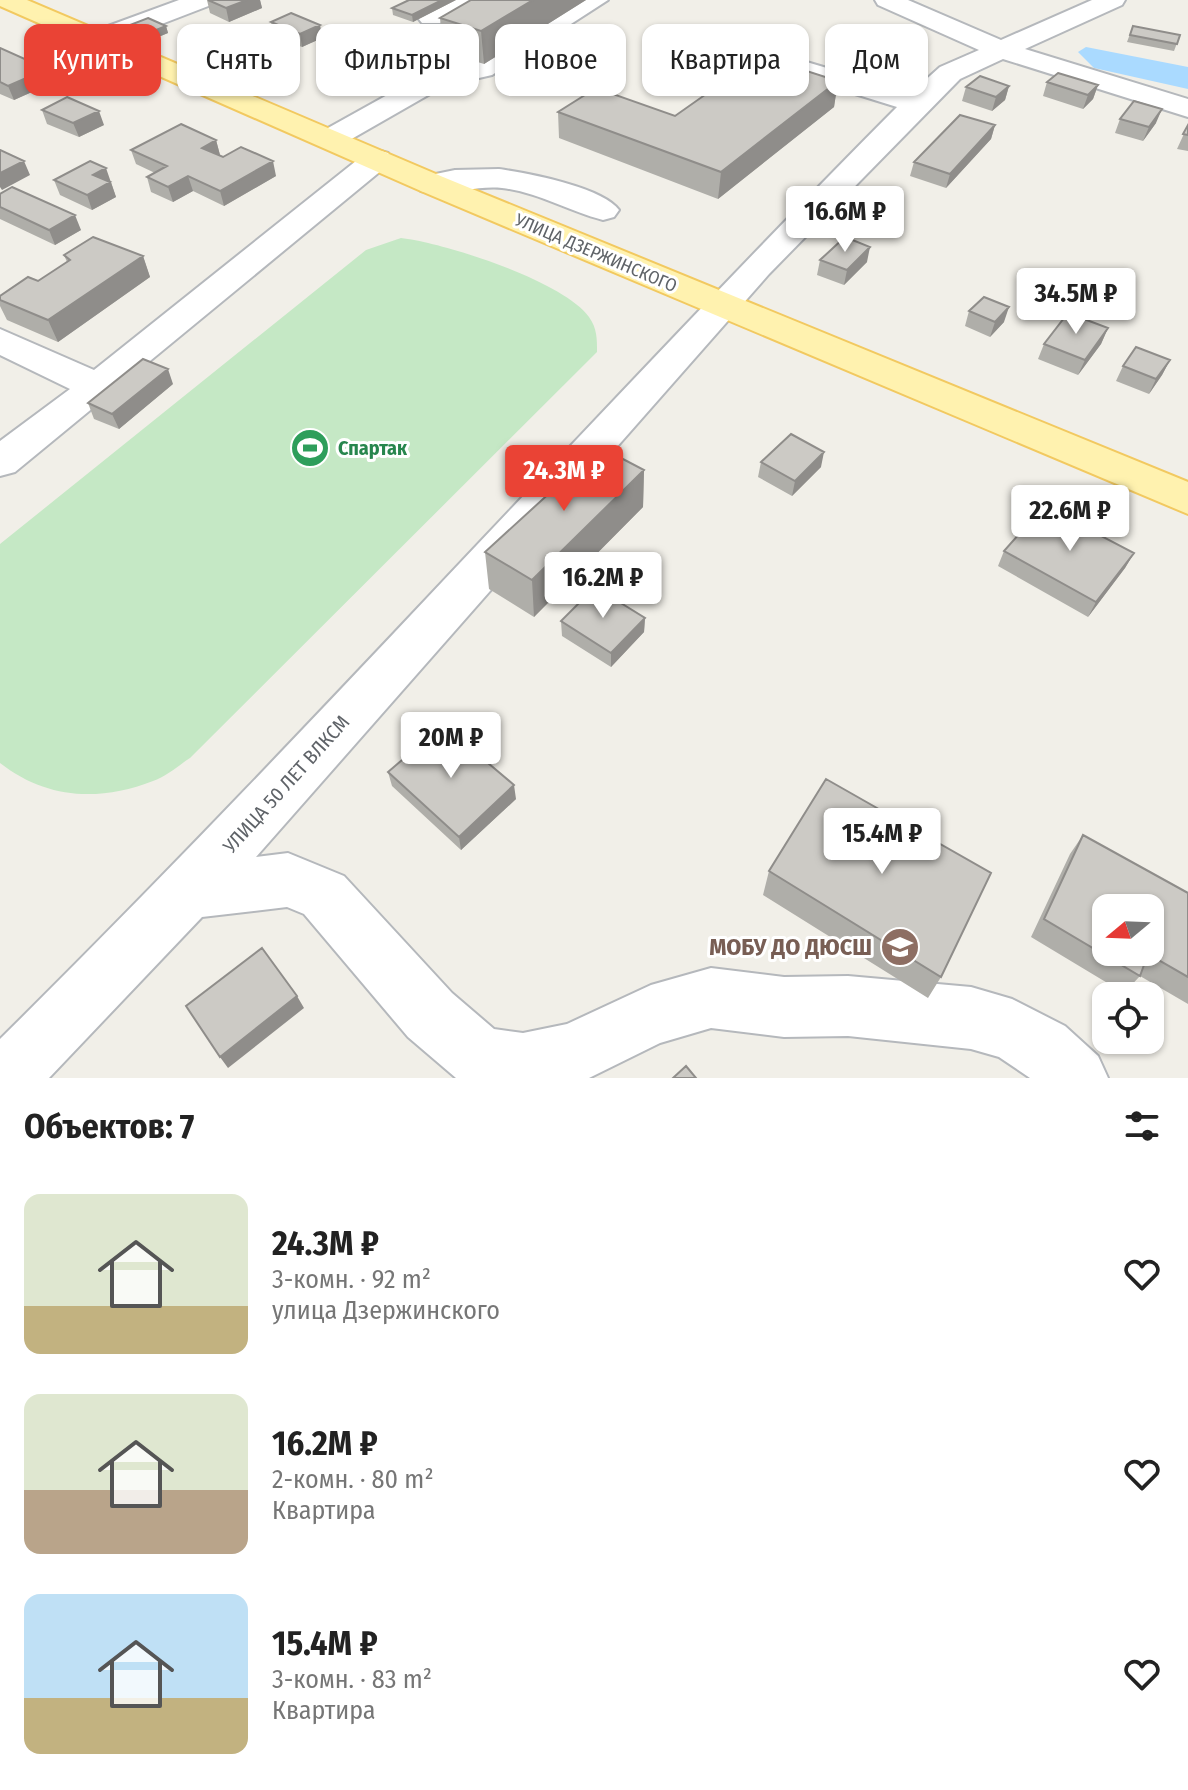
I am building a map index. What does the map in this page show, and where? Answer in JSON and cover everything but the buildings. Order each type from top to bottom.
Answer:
[{"type":"main road","name":"УЛИЦА ДЗЕРЖИНСКОГО","points":[[6,0],[63,24]]},
{"type":"main road","name":"УЛИЦА ДЗЕРЖИНСКОГО","points":[[161,66],[432,184],[1188,499]]},
{"type":"lane","points":[[138,24],[202,0]]},
{"type":"lane","points":[[431,18],[466,0]]},
{"type":"lane","points":[[330,139],[435,80],[482,69],[596,0]]},
{"type":"lane","points":[[887,0],[1004,51],[1188,108]]},
{"type":"lane","name":"УЛИЦА 50 ЛЕТ ВЛКСМ","points":[[5,1078],[188,892],[724,307],[757,267],[916,104],[950,73],[1004,51],[1073,10],[1113,0]]},
{"type":"lane","points":[[809,71],[916,104]]},
{"type":"lane","points":[[0,462],[98,387],[377,159]]},
{"type":"lane","points":[[432,184],[471,175],[514,178],[603,210]]},
{"type":"lane","points":[[0,341],[98,387]]},
{"type":"lane","points":[[188,892],[288,880],[324,895],[430,1015],[481,1058],[523,1064],[572,1054],[651,1015],[711,998],[784,1007],[848,1006],[971,1018],[1012,1030],[1043,1048],[1076,1078]]},
{"type":"green space","name":"Спартак","points":[[401,238],[473,256],[555,290],[589,317],[595,329],[597,352],[190,758],[172,771],[133,788],[93,794],[54,790],[36,784],[0,763],[0,544],[366,250]]},
{"type":"water","points":[[1086,47],[1188,67],[1188,89],[1094,68],[1078,52]]},
{"type":"place","name":"Спартак","points":[[310,448]]},
{"type":"place","name":"МОБУ ДО ДЮСШ","points":[[900,947]]}]
